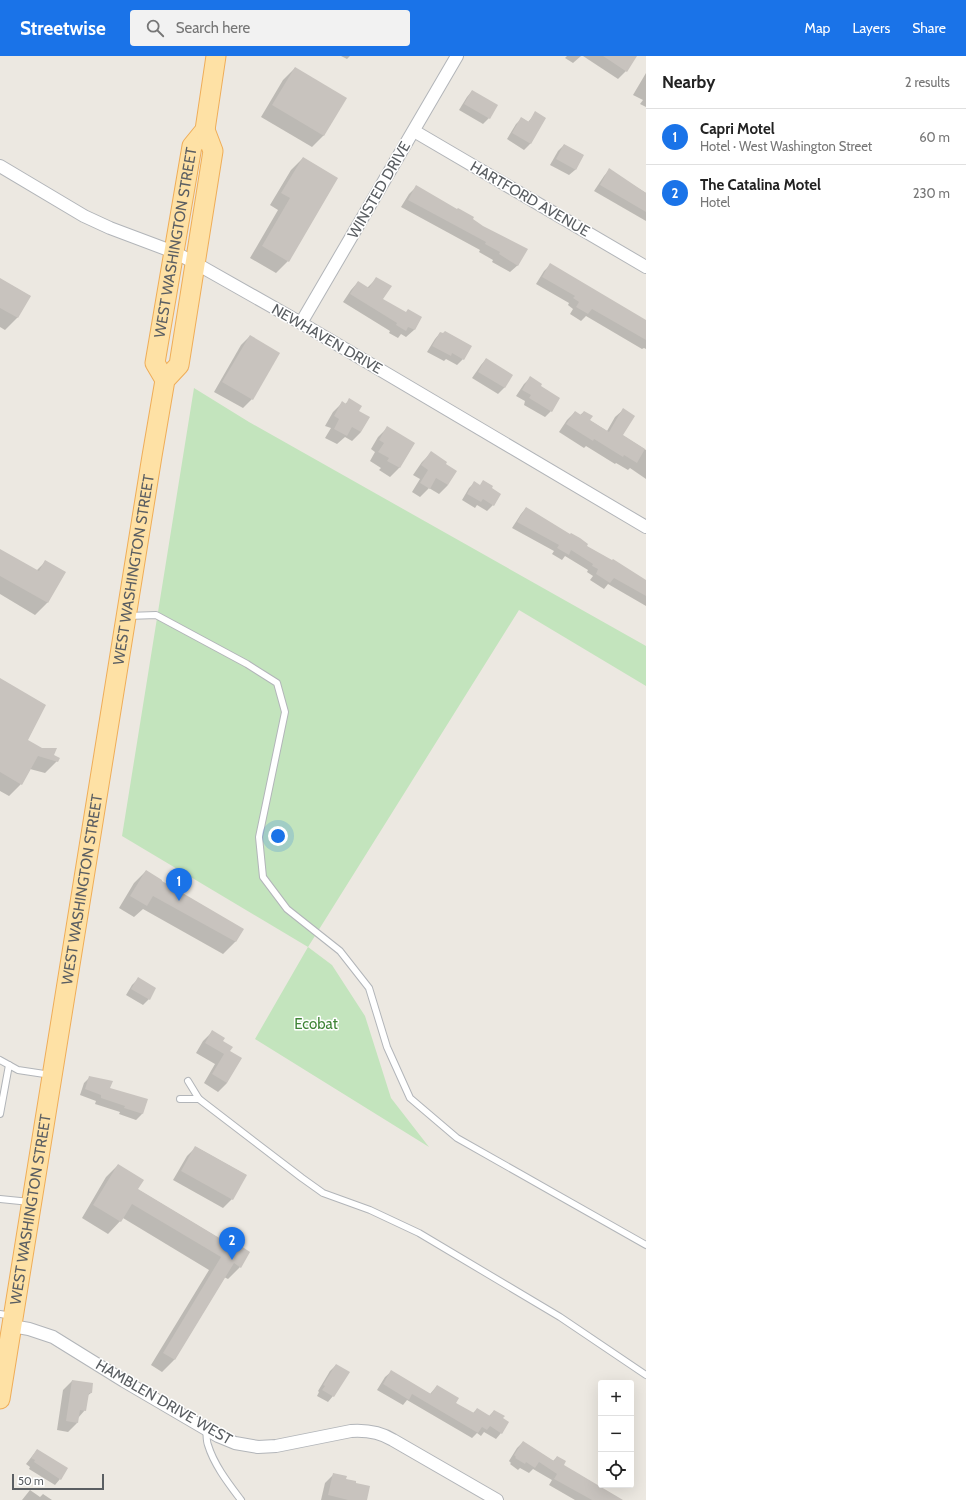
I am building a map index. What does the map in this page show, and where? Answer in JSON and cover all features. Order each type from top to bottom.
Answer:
[{"type":"main road","name":"WEST WASHINGTON STREET","points":[[0,1399],[8,1319],[32,1202],[165,380],[179,365],[213,151],[205,130],[216,56]]},
{"type":"main road","name":"WEST WASHINGTON STREET","points":[[165,380],[155,363],[192,146],[205,130]]},
{"type":"street","name":"WINSTED DRIVE","points":[[301,323],[457,56]]},
{"type":"street","name":"HARTFORD AVENUE","points":[[414,131],[646,267]]},
{"type":"street","name":"NEWHAVEN DRIVE","points":[[0,166],[84,216],[110,228],[174,252],[195,263],[301,323],[646,527]]},
{"type":"street","name":"HAMBLEN DRIVE WEST","points":[[8,1319],[53,1337],[206,1429],[235,1443],[247,1446],[265,1447],[351,1431],[360,1430],[375,1432],[393,1440],[491,1499]]},
{"type":"lane","points":[[126,616],[156,615],[247,664],[277,683],[285,712],[259,837],[263,877],[287,909],[340,951],[369,988],[387,1046],[410,1098],[457,1138],[646,1245]]},
{"type":"lane","points":[[0,1060],[18,1070],[52,1075]]},
{"type":"lane","points":[[0,1114],[8,1065]]},
{"type":"lane","points":[[188,1082],[199,1099],[323,1193],[370,1210],[419,1233],[560,1317],[646,1375]]},
{"type":"lane","points":[[180,1099],[199,1099]]},
{"type":"lane","points":[[0,1199],[32,1202]]},
{"type":"lane","points":[[206,1429],[208,1444],[213,1458],[228,1483],[241,1500]]},
{"type":"green space","points":[[194,388],[249,422],[646,646],[646,686],[519,610],[308,947],[122,836]]},
{"type":"green space","name":"Ecobat","points":[[308,947],[332,965],[365,1016],[391,1098],[429,1147],[255,1039]]},
{"type":"building","points":[[603,56],[637,56],[627,72]]},
{"type":"building","points":[[295,67],[347,98],[324,136],[272,105]]},
{"type":"building","points":[[472,90],[498,105],[490,119],[464,104]]},
{"type":"building","points":[[535,111],[546,118],[531,144],[512,133],[521,117],[529,122]]},
{"type":"building","points":[[564,144],[584,155],[576,170],[556,159]]},
{"type":"building","points":[[303,157],[338,178],[289,262],[262,246],[290,198],[281,193]]},
{"type":"building","points":[[609,168],[646,193],[646,212],[600,185]]},
{"type":"building","points":[[416,185],[457,209],[458,208],[474,217],[473,219],[483,226],[528,249],[518,266],[499,254],[500,252],[485,244],[486,242],[408,200]]},
{"type":"building","points":[[550,263],[646,320],[646,340],[592,309],[588,314],[576,307],[579,302],[573,298],[575,296],[542,277]]},
{"type":"building","points":[[376,277],[392,286],[383,299],[406,312],[408,309],[422,317],[415,330],[408,327],[406,331],[396,325],[397,323],[350,294],[358,281],[369,288]]},
{"type":"building","points":[[0,278],[31,296],[18,318],[0,308]]},
{"type":"building","points":[[445,331],[472,346],[464,360],[452,353],[451,356],[432,346],[440,332],[443,333]]},
{"type":"building","points":[[250,335],[280,353],[253,400],[222,382]]},
{"type":"building","points":[[486,358],[513,375],[505,388],[478,372]]},
{"type":"building","points":[[530,376],[542,384],[541,386],[560,398],[552,412],[529,398],[531,395],[522,390]]},
{"type":"building","points":[[349,398],[362,406],[359,411],[370,417],[361,432],[352,427],[347,436],[334,429],[339,419],[334,416],[342,401],[346,404]]},
{"type":"building","points":[[623,408],[635,416],[623,435],[645,449],[637,463],[624,455],[623,457],[594,439],[593,441],[566,424],[575,411],[581,415],[584,411],[593,416],[590,420],[609,432]]},
{"type":"building","points":[[387,426],[415,443],[400,468],[387,461],[389,458],[378,452],[384,443],[379,440]]},
{"type":"building","points":[[431,451],[457,471],[448,485],[436,478],[430,489],[420,483],[428,470],[421,465]]},
{"type":"building","points":[[483,480],[493,486],[492,488],[501,494],[494,506],[483,499],[481,502],[467,494],[474,481],[480,485]]},
{"type":"building","points":[[526,507],[570,534],[571,533],[580,538],[588,544],[587,546],[612,560],[613,559],[646,580],[646,596],[614,578],[610,583],[596,574],[598,569],[592,566],[593,564],[571,550],[569,555],[557,548],[559,545],[517,522]]},
{"type":"building","points":[[0,549],[39,571],[45,560],[66,572],[48,603],[0,576]]},
{"type":"building","points":[[0,678],[46,705],[28,740],[42,748],[57,748],[54,755],[60,758],[58,762],[38,756],[22,785],[0,772]]},
{"type":"building","points":[[146,870],[244,929],[236,942],[153,896],[147,906],[130,896]]},
{"type":"building","points":[[138,977],[156,988],[150,1000],[131,989]]},
{"type":"building","points":[[212,1030],[225,1038],[223,1041],[233,1047],[230,1051],[242,1058],[227,1083],[212,1074],[224,1054],[205,1043]]},
{"type":"building","points":[[89,1076],[113,1081],[110,1088],[148,1099],[143,1114],[124,1108],[125,1106],[101,1098],[101,1095],[85,1089]]},
{"type":"building","points":[[195,1146],[247,1175],[233,1200],[181,1171]]},
{"type":"building","points":[[118,1164],[144,1180],[138,1189],[236,1248],[238,1244],[250,1252],[241,1268],[234,1263],[175,1360],[163,1353],[221,1257],[132,1204],[121,1222],[93,1205]]},
{"type":"building","points":[[336,1364],[350,1372],[334,1397],[322,1390],[325,1386],[323,1385]]},
{"type":"building","points":[[391,1370],[431,1394],[437,1385],[459,1398],[456,1403],[474,1413],[477,1408],[490,1416],[494,1410],[505,1416],[503,1418],[509,1422],[502,1434],[490,1426],[487,1430],[482,1427],[478,1433],[412,1394],[409,1400],[383,1384]]},
{"type":"building","points":[[72,1380],[93,1383],[92,1393],[89,1393],[86,1411],[80,1410],[78,1423],[66,1421]]},
{"type":"building","points":[[523,1441],[554,1461],[557,1456],[566,1461],[564,1465],[598,1485],[598,1488],[603,1488],[623,1500],[592,1500],[554,1479],[557,1474],[539,1462],[535,1468],[526,1462],[525,1464],[515,1458],[516,1457],[514,1455]]},
{"type":"building","points":[[37,1449],[68,1468],[61,1480],[34,1462],[35,1460],[31,1458]]},
{"type":"building","points":[[333,1473],[347,1476],[346,1479],[356,1481],[356,1483],[370,1486],[367,1500],[348,1500],[328,1495]]},
{"type":"place","name":"Capri Motel","points":[[179,901]]},
{"type":"place","name":"The Catalina Motel","points":[[232,1260]]}]
